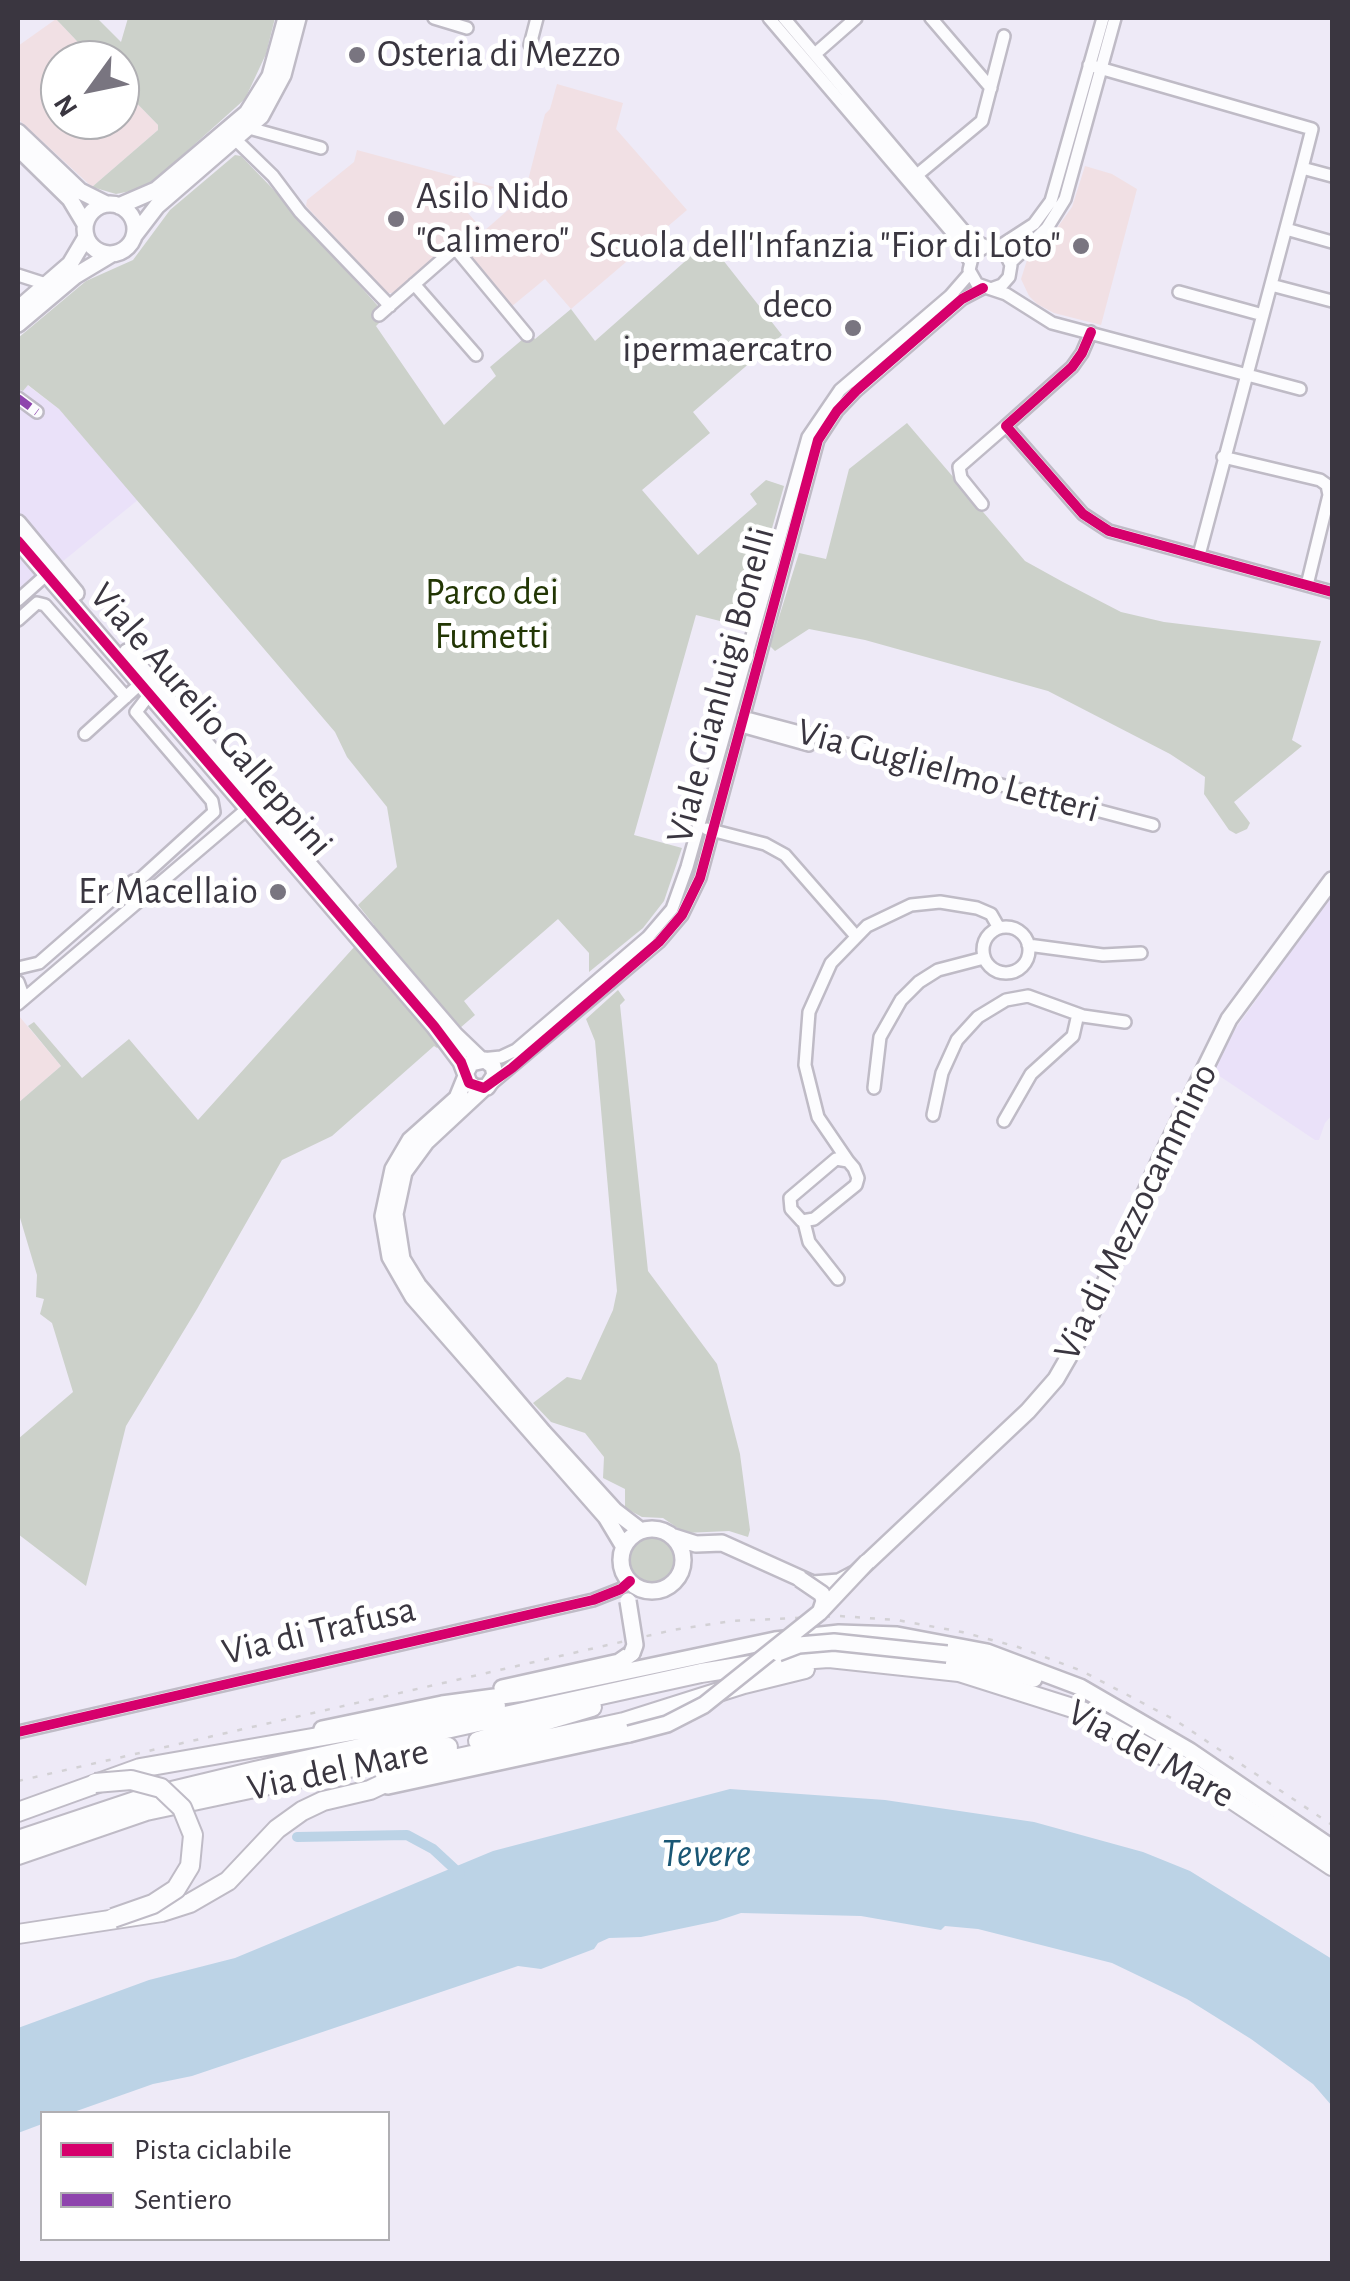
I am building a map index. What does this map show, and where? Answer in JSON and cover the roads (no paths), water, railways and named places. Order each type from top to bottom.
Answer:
[{"type":"main road","points":[[18,309],[72,262],[92,211],[143,198],[247,114],[270,76],[286,18]]},
{"type":"main road","points":[[18,324],[75,276],[126,250],[162,202],[249,128],[277,89],[298,18]]},
{"type":"main road","points":[[18,132],[80,191],[132,218],[134,236]]},
{"type":"main road","points":[[18,148],[70,199],[95,250],[110,255]]},
{"type":"main road","name":"Viale Aurelio Galleppini","points":[[18,523],[362,934]]},
{"type":"main road","name":"Viale Aurelio Galleppini","points":[[18,541],[247,809],[362,934]]},
{"type":"main road","name":"Via di Mezzocammino","points":[[674,1538],[696,1544],[716,1542],[800,1579],[820,1585],[834,1584],[856,1573],[1040,1398],[1068,1360],[1229,1019],[1332,880]]},
{"type":"main road","points":[[362,934],[451,1038],[493,1066],[496,1075],[488,1086],[472,1086],[451,1038]]},
{"type":"main road","points":[[480,1059],[471,1063],[457,1098],[414,1136],[393,1169],[383,1216],[390,1257],[413,1297],[601,1512],[624,1548]]},
{"type":"main road","name":"Viale Gianluigi Bonelli","points":[[488,1086],[426,1142],[404,1172],[395,1214],[402,1259],[418,1286],[523,1409],[616,1511],[641,1531]]},
{"type":"main road","points":[[658,1529],[674,1538],[682,1551],[683,1561],[676,1580],[658,1590],[642,1589],[632,1582],[622,1563],[624,1548],[641,1531],[658,1529]]},
{"type":"main road","name":"Via di Mezzocammino","points":[[752,1667],[819,1613],[868,1562]]},
{"type":"main road","points":[[800,1579],[822,1594],[824,1604],[819,1613]]},
{"type":"main road","points":[[442,1704],[530,1680],[616,1663],[632,1654],[635,1645],[628,1600],[632,1582]]},
{"type":"main road","points":[[212,1756],[371,1717],[524,1693],[775,1640],[851,1632],[920,1638],[1000,1656],[1080,1687],[1147,1726],[1332,1848]]},
{"type":"main road","points":[[18,1934],[169,1910],[204,1896],[233,1876],[272,1834],[294,1816],[323,1802],[660,1726],[704,1705],[752,1667],[788,1648],[818,1642],[869,1643],[947,1654],[1056,1686],[1147,1726]]},
{"type":"main road","name":"Via del Mare","points":[[18,1840],[198,1784],[611,1692],[770,1662],[813,1658],[974,1675],[1082,1711],[1182,1766],[1332,1866]]},
{"type":"main road","points":[[370,1790],[439,1761],[639,1718],[790,1672],[875,1662]]},
{"type":"main road","name":"Via del Mare","points":[[18,1855],[136,1814],[478,1741],[659,1684]]},
{"type":"main road","points":[[18,1812],[140,1768],[466,1711],[611,1692]]},
{"type":"main road","points":[[96,1782],[131,1780],[161,1788],[182,1808],[193,1835],[190,1866],[176,1889],[154,1904],[112,1918]]},
{"type":"street","points":[[434,18],[468,28]]},
{"type":"street","points":[[530,45],[537,18]]},
{"type":"street","points":[[769,18],[955,236],[970,267],[987,288],[1006,294],[1046,320],[1300,389]]},
{"type":"street","points":[[784,18],[970,236],[992,247],[1011,266],[1013,286],[1023,306]]},
{"type":"street","points":[[815,54],[856,18]]},
{"type":"street","points":[[931,18],[991,88]]},
{"type":"street","points":[[987,288],[1002,285],[1011,266],[1047,228],[1063,204],[1103,18]]},
{"type":"street","points":[[970,267],[975,252],[1034,224],[1052,201],[1115,18]]},
{"type":"street","points":[[916,176],[982,120],[1004,36]]},
{"type":"street","points":[[1095,67],[1312,129],[1199,556]]},
{"type":"street","points":[[249,128],[321,148]]},
{"type":"street","points":[[236,140],[390,306]]},
{"type":"street","points":[[1301,172],[1332,176]]},
{"type":"street","points":[[1286,228],[1332,242]]},
{"type":"street","points":[[379,315],[458,246],[527,335]]},
{"type":"street","name":"Viale Gianluigi Bonelli","points":[[480,1059],[501,1057],[516,1050],[659,926],[681,888],[800,460],[813,426],[840,390],[950,296],[970,267]]},
{"type":"street","points":[[18,275],[46,284]]},
{"type":"street","points":[[414,284],[476,355]]},
{"type":"street","points":[[1271,285],[1332,301]]},
{"type":"street","name":"Viale Gianluigi Bonelli","points":[[488,1086],[670,931],[696,889],[823,430],[856,390],[962,300],[987,288]]},
{"type":"street","points":[[1179,292],[1263,315]]},
{"type":"street","points":[[982,504],[958,470],[963,462],[1072,367],[1091,332]]},
{"type":"street","points":[[18,398],[36,412]]},
{"type":"street","points":[[1006,426],[1095,524],[1108,531],[1332,592]]},
{"type":"street","points":[[1224,457],[1318,480],[1328,487],[1307,585]]},
{"type":"street","points":[[18,600],[46,575]]},
{"type":"street","points":[[18,620],[37,604],[45,605],[126,696]]},
{"type":"street","points":[[85,734],[126,696],[145,690]]},
{"type":"street","points":[[18,969],[39,963],[214,812],[212,800],[136,712],[145,690]]},
{"type":"street","points":[[742,722],[809,745]]},
{"type":"street","name":"Via Guglielmo Letteri","points":[[742,722],[1153,825]]},
{"type":"street","points":[[19,994],[247,809]]},
{"type":"street","points":[[698,827],[774,848],[789,858],[855,935]]},
{"type":"street","points":[[804,1222],[856,1185],[856,1173],[842,1160],[818,1117],[809,1089],[804,1057],[806,1028],[822,976],[855,935],[892,911],[928,903],[982,910],[993,916],[999,928]]},
{"type":"street","points":[[999,928],[1017,930],[1028,946],[1024,964],[1014,972],[997,971],[984,958],[987,937],[999,928]]},
{"type":"street","points":[[1028,946],[1102,955],[1141,952]]},
{"type":"street","points":[[874,1088],[878,1041],[901,1000],[932,973],[958,962],[984,958]]},
{"type":"street","points":[[1014,972],[1023,995]]},
{"type":"street","points":[[933,1115],[942,1073],[960,1036],[989,1009],[1023,995],[1078,1014],[1125,1022]]},
{"type":"street","points":[[1004,1121],[1031,1074],[1072,1036],[1078,1014]]},
{"type":"street","points":[[838,1279],[809,1242],[804,1222],[791,1209],[790,1198],[842,1160]]},
{"type":"street","name":"Via di Trafusa","points":[[18,1732],[567,1606],[616,1592],[632,1582]]},
{"type":"water","name":"Tevere","points":[[730,1789],[885,1800],[1034,1822],[1143,1852],[1190,1871],[1332,1959],[1332,2106],[1313,2084],[1251,2039],[1187,1999],[1112,1963],[978,1929],[945,1926],[941,1930],[861,1916],[741,1913],[641,1937],[609,1938],[594,1949],[541,1969],[518,1966],[192,2076],[153,2084],[77,2111],[40,2111],[40,2125],[18,2133],[18,2028],[149,1980],[235,1958],[493,1851]]},
{"type":"waterway","points":[[297,1837],[407,1835],[433,1849],[460,1874]]},
{"type":"railway","points":[[18,1781],[673,1630],[731,1621],[839,1616],[897,1620],[962,1632],[1018,1647],[1082,1671],[1175,1720],[1332,1825]]},
{"type":"place","name":"Osteria di Mezzo","points":[[357,55]]},
{"type":"place","name":"Asilo Nido \"Calimero\"","points":[[396,219]]},
{"type":"place","name":"Scuola dell'Infanzia \"Fior di Loto\"","points":[[1081,246]]},
{"type":"place","name":"deco ipermaercatro","points":[[853,328]]},
{"type":"place","name":"Er Macellaio","points":[[278,892]]},
{"type":"park label","name":"Parco dei Fumetti","points":[[492,614]]}]
